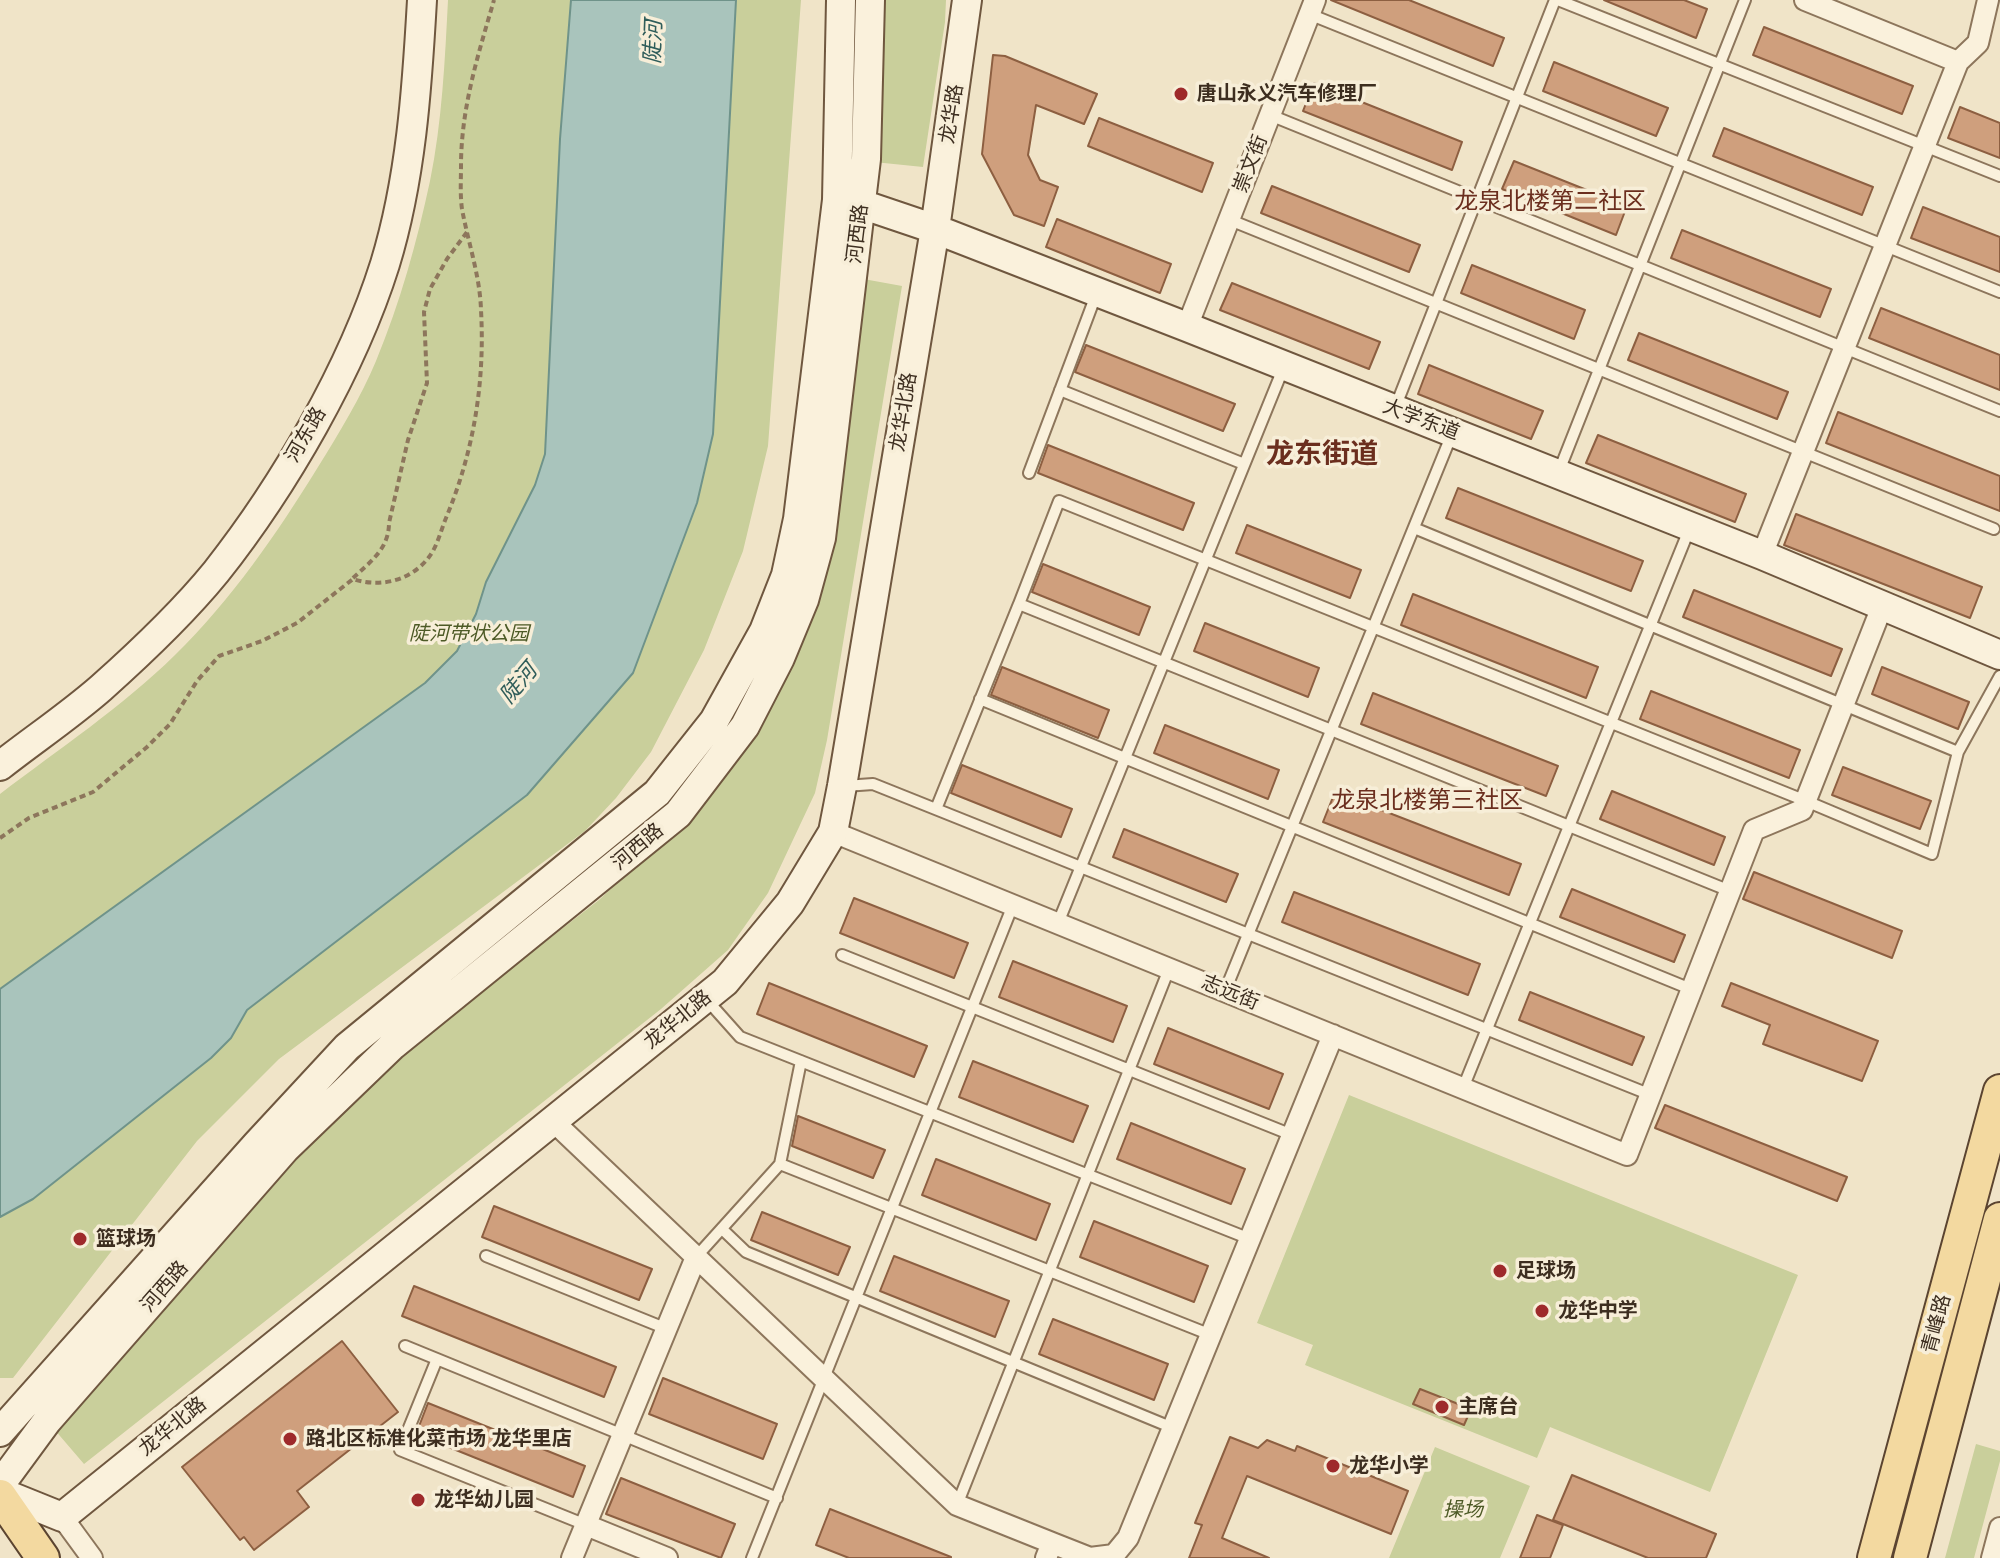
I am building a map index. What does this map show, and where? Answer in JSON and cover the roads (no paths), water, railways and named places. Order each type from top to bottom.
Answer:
[{"type":"main road","name":"青峰路","points":[[1874,1558],[2000,1091]]},
{"type":"main road","name":"青峰路","points":[[1910,1558],[2000,1219]]},
{"type":"main road","points":[[0,1494],[43,1558]]},
{"type":"street","name":"河东路","points":[[0,766],[100,689],[214,574],[257,517],[328,395],[385,264],[400,201],[414,109],[422,0]]},
{"type":"street","name":"河西路","points":[[0,1485],[47,1421],[285,1149],[393,1045],[678,814],[745,726],[804,600],[821,538],[849,202],[841,0]]},
{"type":"street","name":"河西路","points":[[0,1432],[347,1047],[657,793],[714,721],[764,631],[786,575],[798,519],[849,202],[866,159],[870,0]]},
{"type":"street","name":"龙华路","points":[[935,229],[967,0]]},
{"type":"street","points":[[1805,0],[1958,62]]},
{"type":"street","points":[[1762,555],[1958,62],[1978,43],[1988,0]]},
{"type":"street","name":"崇文街","points":[[1187,327],[1312,7]]},
{"type":"street","name":"大学东道","points":[[849,202],[935,229],[1284,365],[1883,604],[2000,655]]},
{"type":"street","name":"龙华北路","points":[[62,1517],[725,982],[790,903],[833,832],[935,229]]},
{"type":"street","points":[[1651,1095],[1754,830],[1802,810],[1883,604]]},
{"type":"street","name":"志远街","points":[[833,832],[1627,1155],[1651,1095]]},
{"type":"street","points":[[554,1122],[957,1505],[1049,1550],[1090,1558],[1114,1555],[1128,1538],[1333,1035]]},
{"type":"street","points":[[572,1558],[696,1257]]},
{"type":"street","points":[[0,1494],[62,1517],[92,1558]]},
{"type":"street","points":[[586,1525],[667,1558]]},
{"type":"street","points":[[1992,1558],[2000,1528]]},
{"type":"lane","points":[[1394,410],[1556,0],[2000,176]]},
{"type":"lane","points":[[1558,474],[1745,0]]},
{"type":"lane","points":[[1312,7],[1517,98],[2000,292]]},
{"type":"lane","points":[[1270,115],[2000,411]]},
{"type":"lane","points":[[1230,220],[1994,529]]},
{"type":"lane","points":[[1029,473],[1097,292]]},
{"type":"lane","points":[[1058,923],[1284,365]]},
{"type":"lane","points":[[1060,390],[1244,464]]},
{"type":"lane","points":[[1225,991],[1452,432]]},
{"type":"lane","points":[[936,809],[1059,501],[1932,854],[1958,752],[2000,676]]},
{"type":"lane","points":[[1463,1088],[1691,527]]},
{"type":"lane","points":[[1414,528],[1958,752]]},
{"type":"lane","points":[[1019,604],[1730,891]]},
{"type":"lane","points":[[980,699],[1693,990]]},
{"type":"lane","points":[[842,786],[873,784],[1651,1095]]},
{"type":"lane","points":[[752,1558],[1013,905]]},
{"type":"lane","points":[[842,955],[1292,1135]]},
{"type":"lane","points":[[957,1505],[1169,969]]},
{"type":"lane","points":[[705,998],[740,1037],[1250,1239]]},
{"type":"lane","points":[[696,1257],[780,1164],[801,1061]]},
{"type":"lane","points":[[780,1164],[1211,1335]]},
{"type":"lane","points":[[722,1229],[746,1252],[1173,1428]]},
{"type":"lane","points":[[486,1256],[667,1329]]},
{"type":"lane","points":[[405,1346],[777,1498]]},
{"type":"lane","points":[[437,1359],[400,1450],[586,1525]]},
{"type":"water","name":"陡河","points":[[571,0],[736,0],[713,434],[697,503],[633,673],[527,795],[247,1010],[231,1038],[211,1058],[33,1199],[0,1217],[0,989],[425,683],[457,651],[476,614],[486,582],[535,485],[545,454],[560,139]]},
{"type":"place","name":"唐山永义汽车修理厂","points":[[1181,94]]},
{"type":"place","name":"篮球场","points":[[80,1239]]},
{"type":"place","name":"足球场","points":[[1500,1271]]},
{"type":"place","name":"龙华中学","points":[[1542,1311]]},
{"type":"place","name":"主席台","points":[[1442,1407]]},
{"type":"place","name":"路北区标准化菜市场 龙华里店","points":[[290,1439]]},
{"type":"place","name":"龙华小学","points":[[1333,1466]]},
{"type":"place","name":"龙华幼儿园","points":[[418,1500]]},
{"type":"district","name":"龙泉北楼第二社区","points":[[1550,202]]},
{"type":"district","name":"龙东街道","points":[[1322,455]]},
{"type":"district","name":"龙泉北楼第三社区","points":[[1427,801]]},
{"type":"park label","name":"陡河带状公园","points":[[469,634]]},
{"type":"park label","name":"操场","points":[[1463,1510]]}]
